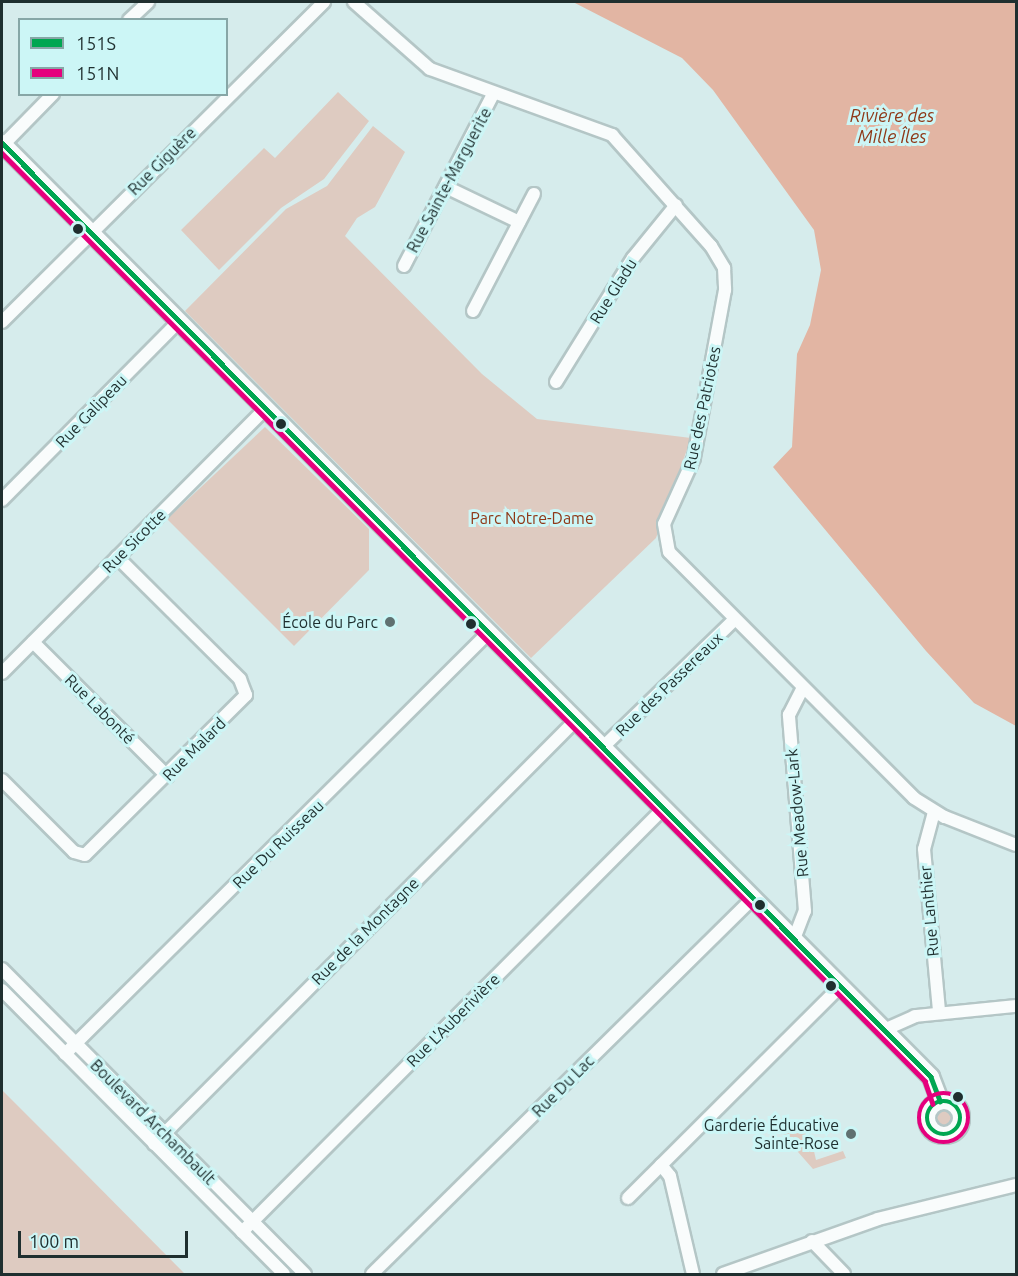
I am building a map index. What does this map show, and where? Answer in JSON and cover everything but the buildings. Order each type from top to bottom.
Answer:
[{"type":"street","points":[[131,18],[148,2]]},
{"type":"street","name":"Rue Giguère","points":[[2,322],[90,232],[324,2]]},
{"type":"street","name":"Rue des Patriotes","points":[[354,2],[420,64],[493,94],[610,134],[717,253],[725,290],[694,458],[666,518],[664,537],[677,563],[803,688],[934,812],[1017,845]]},
{"type":"street","name":"Rue Sainte-Marguerite","points":[[404,266],[493,94]]},
{"type":"street","points":[[51,96],[2,144],[934,1080],[940,1101]]},
{"type":"street","points":[[446,187],[519,222]]},
{"type":"street","points":[[473,311],[534,194]]},
{"type":"street","name":"Rue Gladu","points":[[556,382],[637,252],[676,205]]},
{"type":"street","name":"Rue Galipeau","points":[[2,500],[179,321]]},
{"type":"street","name":"Rue Sicotte","points":[[2,673],[266,408]]},
{"type":"street","name":"Rue Malard","points":[[2,780],[82,855],[97,848],[236,709],[246,690],[117,557]]},
{"type":"street","name":"Rue des Passereaux","points":[[603,747],[734,620]]},
{"type":"street","name":"Rue Du Ruisseau","points":[[65,1054],[489,632]]},
{"type":"street","name":"Rue Labonté","points":[[33,642],[167,776]]},
{"type":"street","name":"Rue Meadow-Lark","points":[[794,939],[805,911],[789,715],[803,688]]},
{"type":"street","name":"Rue de la Montagne","points":[[154,1144],[576,720]]},
{"type":"street","name":"Rue L'Auberivière","points":[[242,1232],[664,808]]},
{"type":"street","name":"Rue Lanthier","points":[[934,812],[924,849],[939,1012]]},
{"type":"street","name":"Rue Du Lac","points":[[372,1275],[753,898]]},
{"type":"street","name":"Boulevard Archambault","points":[[2,969],[305,1275]]},
{"type":"street","points":[[628,1198],[841,986]]},
{"type":"street","name":"Boulevard Archambault","points":[[2,990],[284,1275]]},
{"type":"street","points":[[884,1030],[939,1012],[1017,1006]]},
{"type":"street","points":[[661,1165],[670,1176],[693,1275]]},
{"type":"street","points":[[723,1275],[812,1241],[1017,1185]]},
{"type":"street","points":[[812,1241],[844,1275]]},
{"type":"green space","points":[[338,92],[369,121],[324,179],[281,208],[219,270],[181,230],[264,148],[275,158]]},
{"type":"green space","name":"Parc Notre-Dame","points":[[373,126],[405,152],[375,207],[357,218],[345,236],[482,374],[537,419],[691,438],[656,538],[531,658],[185,311],[286,209],[327,186]]},
{"type":"green space","points":[[265,427],[369,529],[369,570],[294,646],[167,519]]},
{"type":"green space","points":[[2,977],[59,1035],[57,1038],[2,983]]},
{"type":"green space","points":[[85,1061],[148,1124],[145,1127],[82,1063]]},
{"type":"green space","points":[[2,1090],[66,1154],[185,1274],[2,1274]]},
{"type":"green space","points":[[944,1108],[951,1111],[954,1118],[951,1125],[944,1128],[937,1125],[934,1118],[937,1111]]},
{"type":"green space","points":[[808,1125],[816,1160],[843,1151],[846,1158],[813,1169],[783,1135]]},
{"type":"green space","points":[[173,1149],[234,1212],[232,1215],[170,1152]]},
{"type":"water","name":"Rivière des Mille Îles","points":[[573,2],[1016,2],[1016,726],[974,703],[926,651],[773,467],[792,447],[797,354],[810,325],[821,270],[814,230],[713,90],[682,58]]},
{"type":"transit line","name":"151S","points":[[2,143],[931,1077],[940,1101]]},
{"type":"transit line","name":"151N","points":[[2,153],[925,1081],[933,1104]]},
{"type":"transit line","name":"151N","points":[[944,1093],[953,1095],[964,1104],[969,1118],[967,1127],[958,1138],[944,1143],[935,1141],[924,1132],[919,1118],[921,1109],[930,1098],[944,1093]]},
{"type":"transit line","name":"151S","points":[[944,1101],[956,1106],[961,1118],[956,1130],[944,1135],[932,1130],[927,1118],[932,1106],[944,1101]]},
{"type":"place","name":"École du Parc","points":[[390,622]]},
{"type":"place","name":"Garderie Éducative Sainte-Rose","points":[[851,1134]]}]
